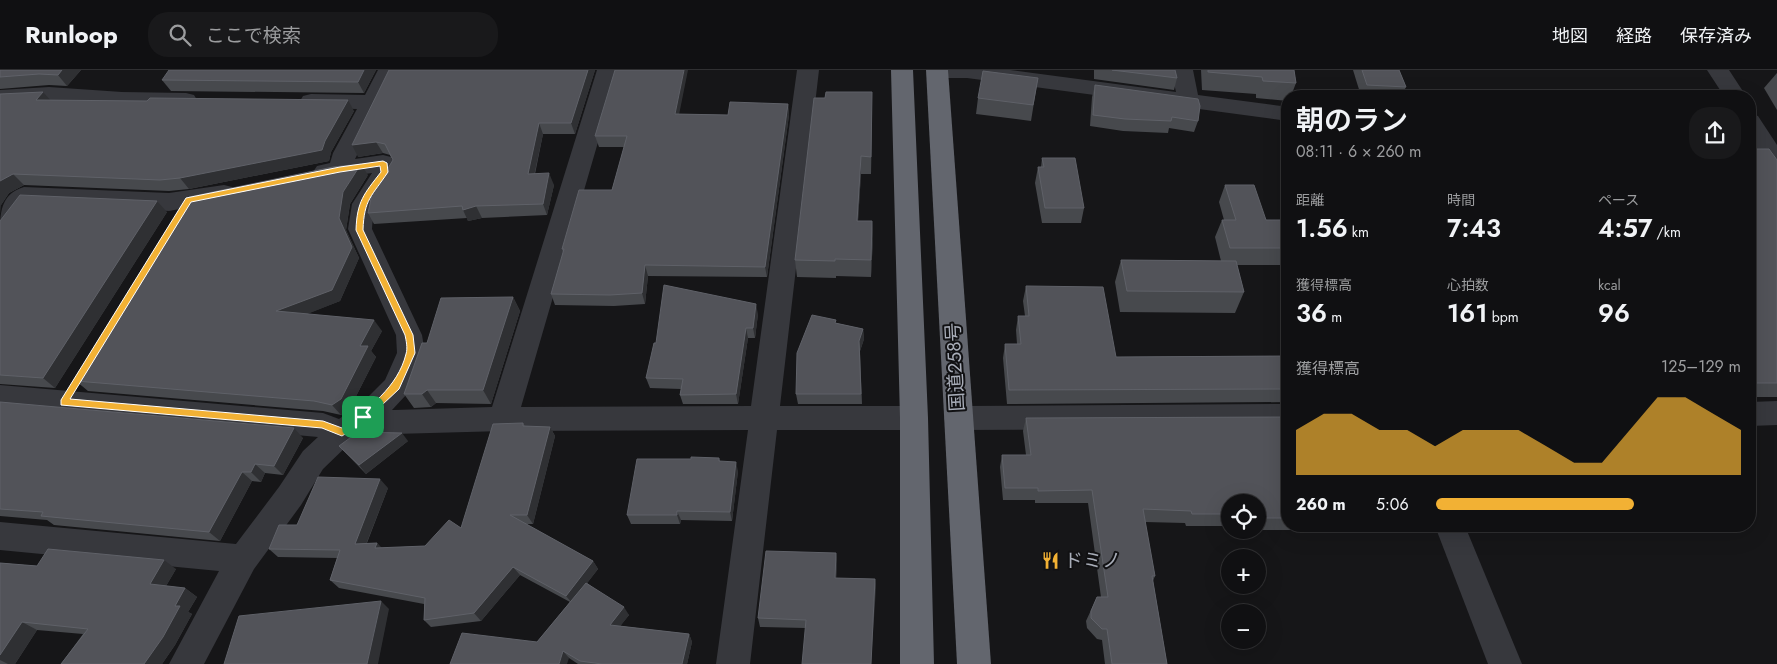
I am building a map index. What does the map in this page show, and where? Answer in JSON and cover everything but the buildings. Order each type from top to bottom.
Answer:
[{"type":"highway","points":[[902,70],[914,418],[917,664]]},
{"type":"highway","name":"国道258号","points":[[937,71],[974,664]]},
{"type":"street","points":[[340,169],[345,153],[389,70]]},
{"type":"street","points":[[503,419],[608,70]]},
{"type":"street","points":[[733,664],[808,70]]},
{"type":"street","points":[[1182,70],[1188,99]]},
{"type":"street","points":[[1718,70],[1731,90]]},
{"type":"street","points":[[937,71],[967,71],[1188,99],[1281,113]]},
{"type":"street","points":[[0,97],[49,94],[122,99],[204,100]]},
{"type":"street","points":[[293,101],[372,102]]},
{"type":"street","points":[[1756,132],[1768,155]]},
{"type":"street","points":[[186,664],[243,559],[314,460],[396,387],[411,353],[409,335],[360,230],[360,210],[366,196],[385,172],[383,163],[340,169],[303,177]]},
{"type":"street","points":[[0,226],[24,195],[169,202],[248,189]]},
{"type":"street","points":[[173,225],[189,200]]},
{"type":"street","points":[[64,402],[79,377]]},
{"type":"street","points":[[0,398],[323,425],[503,419],[914,418]]},
{"type":"street","points":[[1756,414],[1777,413]]},
{"type":"street","points":[[958,418],[1281,416]]},
{"type":"street","points":[[1452,532],[1505,664]]},
{"type":"street","points":[[0,536],[243,559]]},
{"type":"place","name":"ドミノ","points":[[1050,560]]},
{"type":"route","points":[[383,163],[385,172],[366,196],[360,210],[360,230],[409,335],[411,353],[396,387],[372,411],[363,417],[342,432],[323,425],[64,402],[189,200],[340,169],[383,163]]}]
